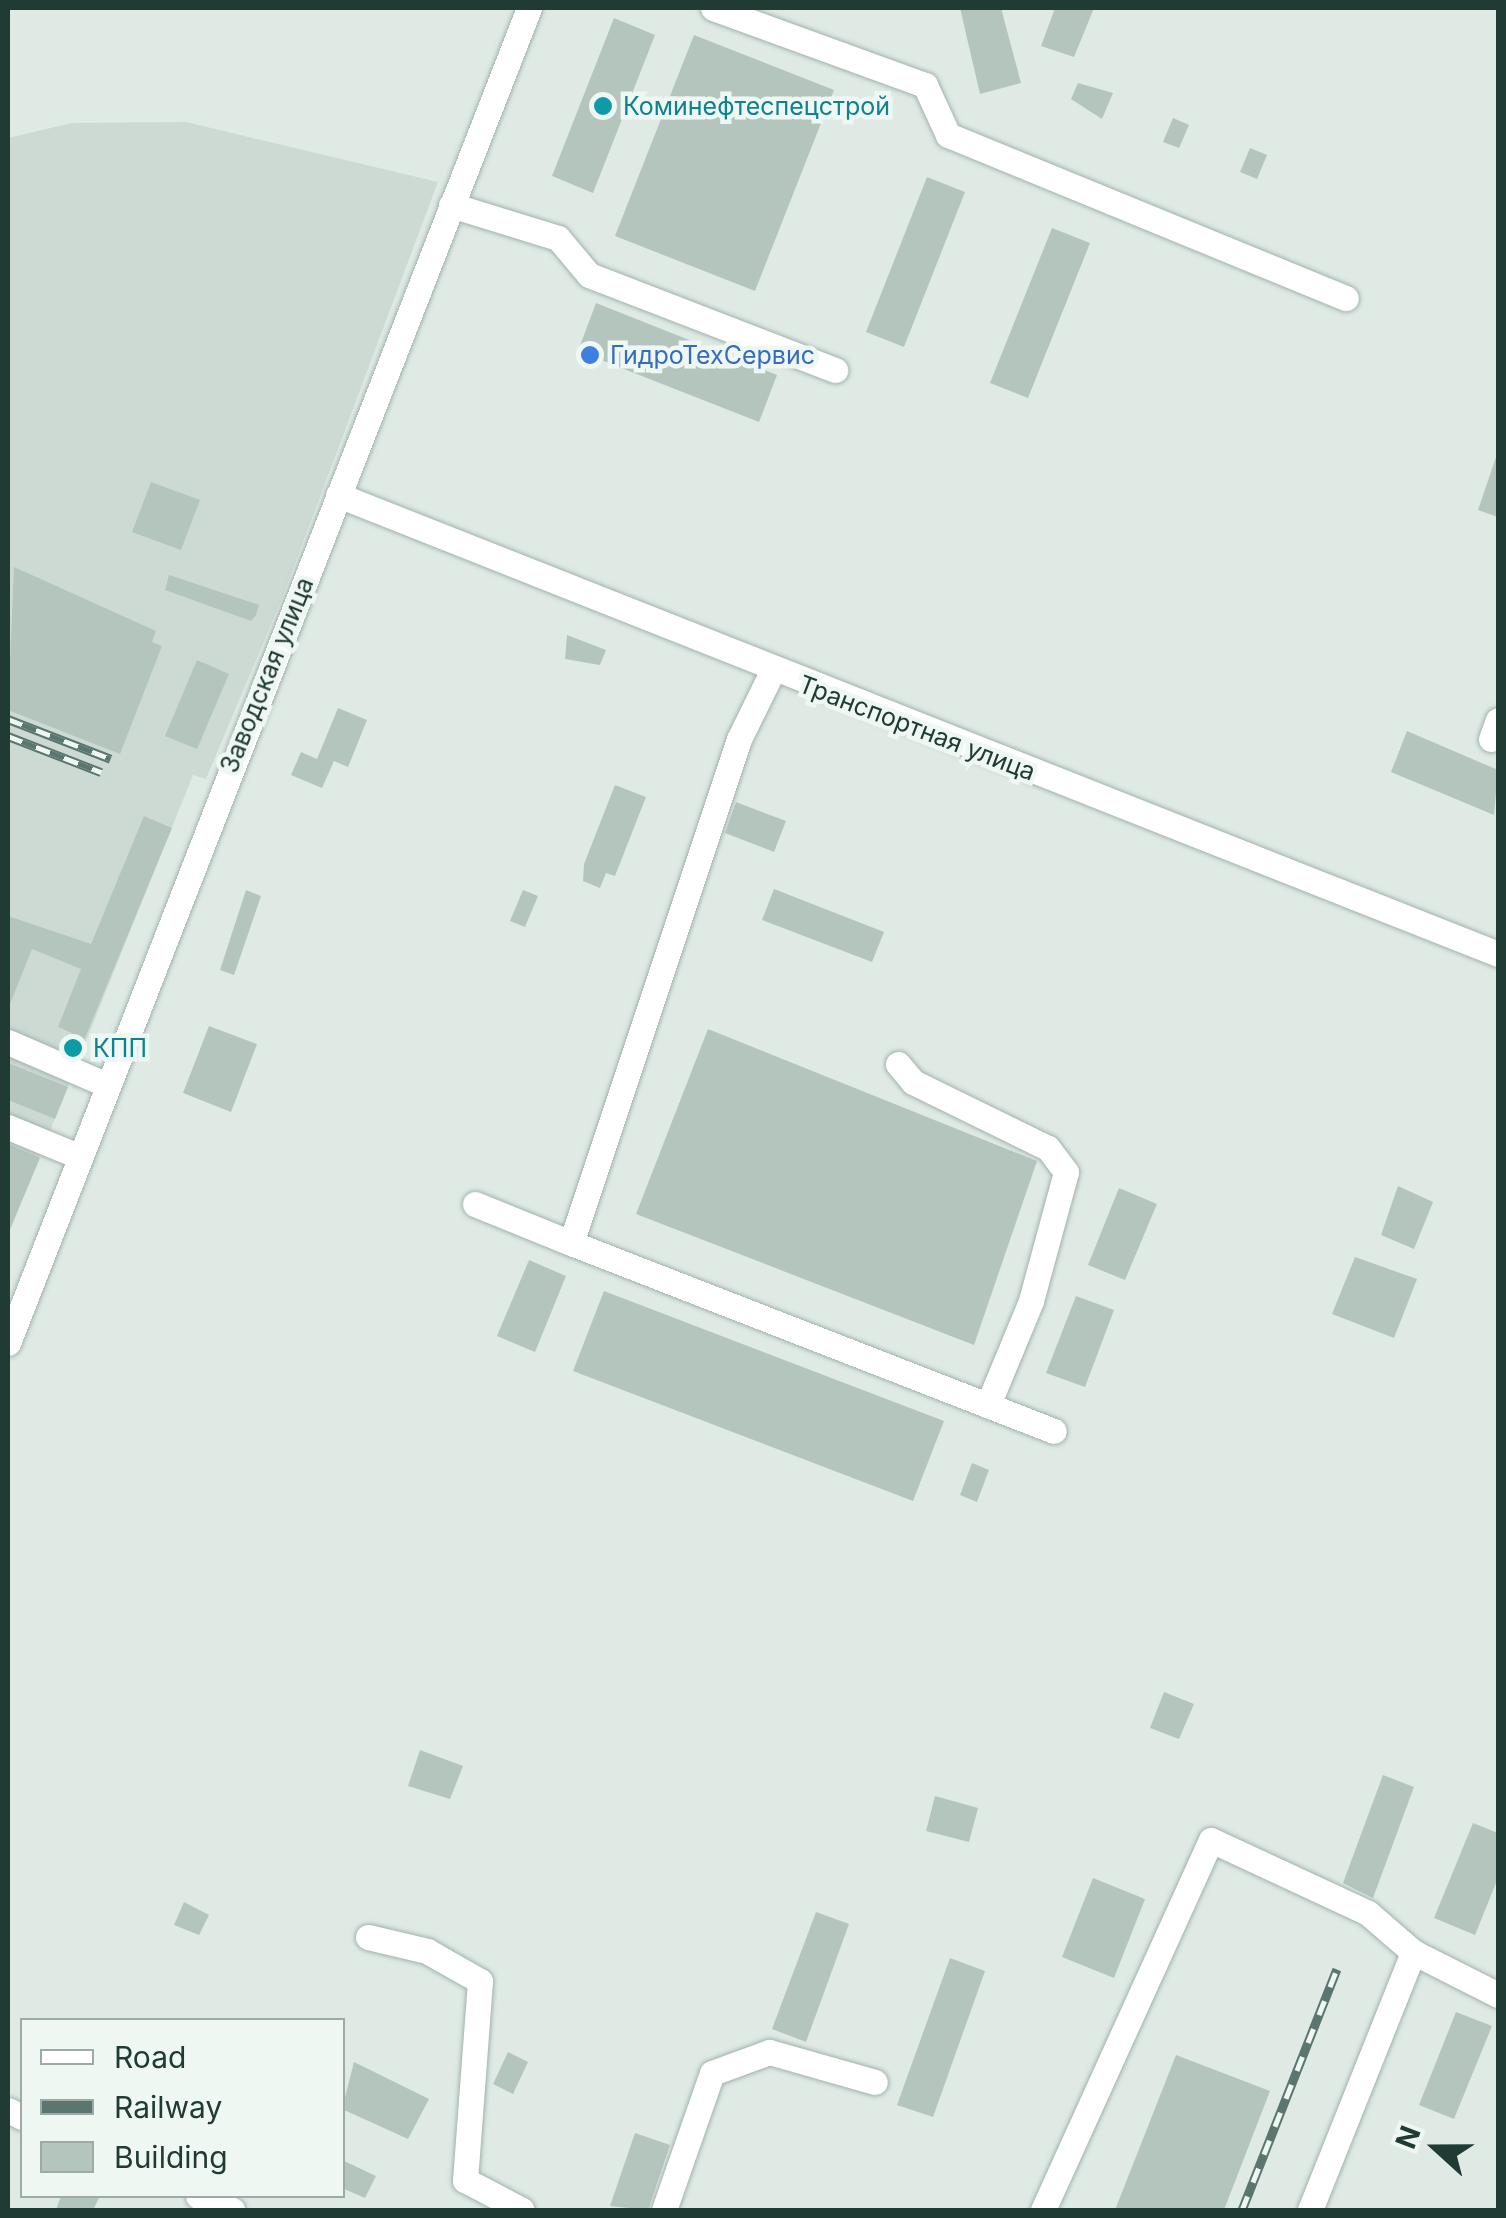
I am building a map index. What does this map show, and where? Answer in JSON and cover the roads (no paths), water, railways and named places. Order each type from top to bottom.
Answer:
[{"type":"street","name":"Заводская улица","points":[[8,1343],[76,1155],[529,8]]},
{"type":"street","points":[[713,8],[925,85],[948,135],[1346,298]]},
{"type":"street","points":[[452,205],[558,238],[588,275],[835,370]]},
{"type":"street","name":"Транспортная улица","points":[[338,495],[772,672],[1498,954]]},
{"type":"street","points":[[571,1243],[739,738],[772,672]]},
{"type":"street","points":[[8,1042],[106,1084]]},
{"type":"street","points":[[898,1064],[914,1082],[1048,1148],[1066,1172],[1031,1300],[988,1406]]},
{"type":"street","points":[[8,1128],[76,1155]]},
{"type":"street","points":[[475,1204],[1054,1432]]},
{"type":"street","points":[[1043,2210],[1211,1840],[1368,1912],[1413,1952],[1498,1995]]},
{"type":"street","points":[[368,1937],[427,1950],[480,1981],[465,2180],[522,2210]]},
{"type":"street","points":[[1310,2210],[1413,1952]]},
{"type":"street","points":[[664,2210],[712,2073],[769,2052],[875,2082]]},
{"type":"street","points":[[203,2198],[232,2210]]},
{"type":"railway","points":[[8,719],[111,759]]},
{"type":"railway","points":[[8,736],[101,772]]},
{"type":"railway","points":[[1242,2210],[1337,1969]]},
{"type":"place","name":"Коминефтеспецстрой","points":[[603,106]]},
{"type":"place","name":"ГидроТехСервис","points":[[590,355]]},
{"type":"place","name":"КПП","points":[[73,1048]]}]
